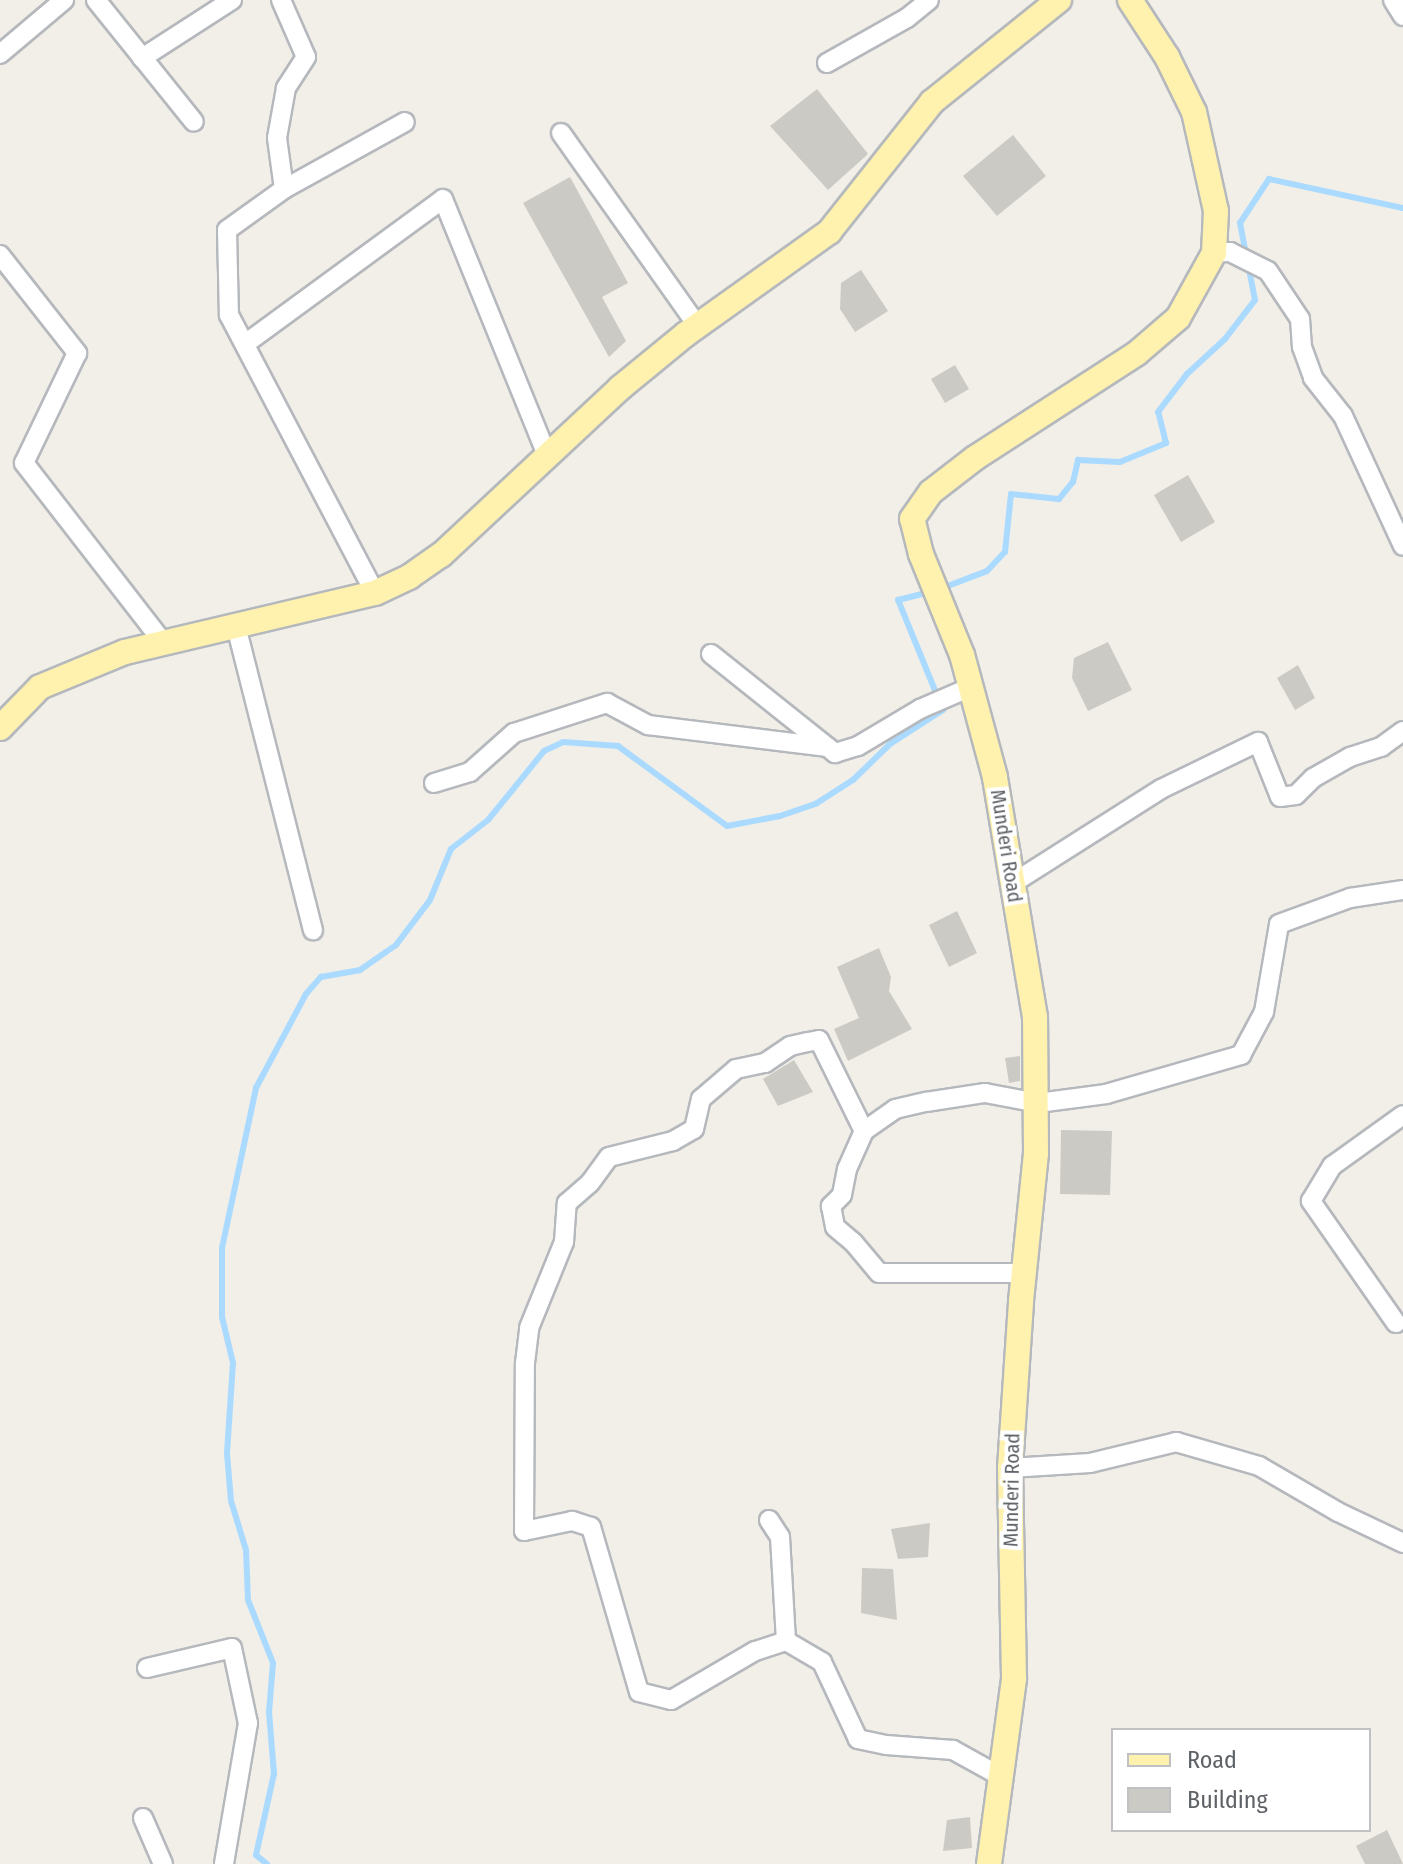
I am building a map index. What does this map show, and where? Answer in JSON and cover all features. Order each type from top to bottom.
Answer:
[{"type":"main road","points":[[0,728],[40,687],[125,652],[375,593],[409,577],[441,555],[620,388],[697,325],[829,232],[932,102],[1059,0]]},
{"type":"main road","name":"Munderi Road","points":[[989,1864],[1014,1678],[1010,1468],[1038,1103],[1035,1017],[995,777],[961,691],[939,598],[912,519],[931,492],[975,458],[1136,354],[1178,318],[1214,253],[1216,211],[1194,112],[1167,57],[1130,0]]},
{"type":"street","points":[[0,54],[64,0]]},
{"type":"street","points":[[96,0],[194,122]]},
{"type":"street","points":[[142,58],[232,0]]},
{"type":"street","points":[[281,0],[306,57],[286,88],[277,138],[284,189]]},
{"type":"street","points":[[827,63],[907,18],[929,0]]},
{"type":"street","points":[[1393,0],[1403,16]]},
{"type":"street","points":[[375,593],[229,315],[227,230],[284,189],[405,122]]},
{"type":"street","points":[[561,133],[697,325]]},
{"type":"street","points":[[245,344],[443,199],[547,455]]},
{"type":"street","points":[[1214,253],[1230,252],[1268,271],[1300,319],[1302,347],[1313,378],[1343,416],[1403,546]]},
{"type":"street","points":[[0,255],[77,353],[24,463],[163,642]]},
{"type":"street","points":[[236,626],[313,930]]},
{"type":"street","points":[[711,654],[835,753],[858,746],[928,705],[961,691]]},
{"type":"street","points":[[434,783],[470,772],[514,733],[607,703],[648,725],[828,747]]},
{"type":"street","points":[[1013,883],[1161,789],[1258,742],[1280,797],[1296,795],[1313,778],[1350,757],[1381,747],[1403,731]]},
{"type":"street","points":[[1024,1273],[879,1273],[853,1242],[835,1227],[831,1206],[842,1195],[847,1169],[864,1131],[895,1109],[926,1102],[985,1093],[1038,1103],[1106,1094],[1241,1055],[1264,1012],[1279,924],[1350,898],[1403,890]]},
{"type":"street","points":[[864,1131],[819,1040],[790,1046],[772,1055],[765,1063],[736,1069],[701,1099],[694,1129],[673,1141],[609,1157],[590,1183],[567,1203],[564,1242],[529,1328],[525,1377],[524,1531],[572,1521],[591,1527],[639,1692],[671,1700],[755,1651],[786,1641],[822,1662],[858,1739],[886,1745],[953,1750],[1000,1776]]},
{"type":"street","points":[[1396,1323],[1311,1201],[1332,1166],[1403,1115]]},
{"type":"street","points":[[1010,1468],[1090,1463],[1176,1442],[1259,1466],[1338,1512],[1403,1543]]},
{"type":"street","points":[[769,1520],[780,1537],[786,1641]]},
{"type":"street","points":[[147,1668],[232,1648],[248,1723],[224,1864]]},
{"type":"street","points":[[143,1818],[163,1864]]},
{"type":"building","points":[[817,89],[868,154],[828,190],[770,126]]},
{"type":"building","points":[[1013,135],[1046,176],[997,216],[963,176]]},
{"type":"building","points":[[570,177],[628,283],[602,297],[626,341],[609,357],[523,203]]},
{"type":"building","points":[[861,270],[888,311],[855,332],[840,309],[841,283]]},
{"type":"building","points":[[955,365],[969,389],[945,403],[931,379]]},
{"type":"building","points":[[1188,475],[1215,522],[1181,542],[1154,495]]},
{"type":"building","points":[[1108,642],[1132,690],[1088,711],[1072,678],[1074,658]]},
{"type":"building","points":[[1298,665],[1315,698],[1295,710],[1277,678]]},
{"type":"building","points":[[957,911],[977,953],[949,967],[929,925]]},
{"type":"building","points":[[879,948],[891,977],[889,991],[912,1029],[848,1061],[834,1029],[859,1018],[837,967]]},
{"type":"building","points":[[1020,1056],[1020,1081],[1009,1083],[1005,1058]]},
{"type":"building","points":[[794,1060],[813,1092],[778,1106],[763,1079]]},
{"type":"building","points":[[1061,1130],[1112,1131],[1110,1195],[1060,1194]]},
{"type":"building","points":[[930,1523],[928,1557],[898,1559],[891,1529]]},
{"type":"building","points":[[862,1568],[893,1569],[897,1620],[861,1613]]},
{"type":"building","points":[[970,1817],[972,1848],[943,1851],[947,1820]]},
{"type":"building","points":[[1387,1830],[1403,1864],[1365,1864],[1356,1846]]},
{"type":"waterway","points":[[1246,254],[1240,223],[1269,179],[1403,208]]},
{"type":"waterway","points":[[940,589],[987,571],[1005,552],[1011,494],[1059,499],[1073,482],[1078,460],[1120,462],[1166,443],[1158,412],[1187,374],[1225,339],[1255,300],[1248,265]]},
{"type":"waterway","points":[[267,1864],[256,1855],[274,1774],[269,1712],[273,1663],[248,1600],[246,1550],[231,1501],[227,1453],[233,1363],[222,1317],[222,1248],[256,1088],[306,994],[321,977],[360,970],[396,945],[430,900],[451,849],[488,820],[544,751],[563,742],[618,746],[727,826],[780,816],[817,803],[853,780],[890,744],[943,710],[898,600],[929,592]]}]
